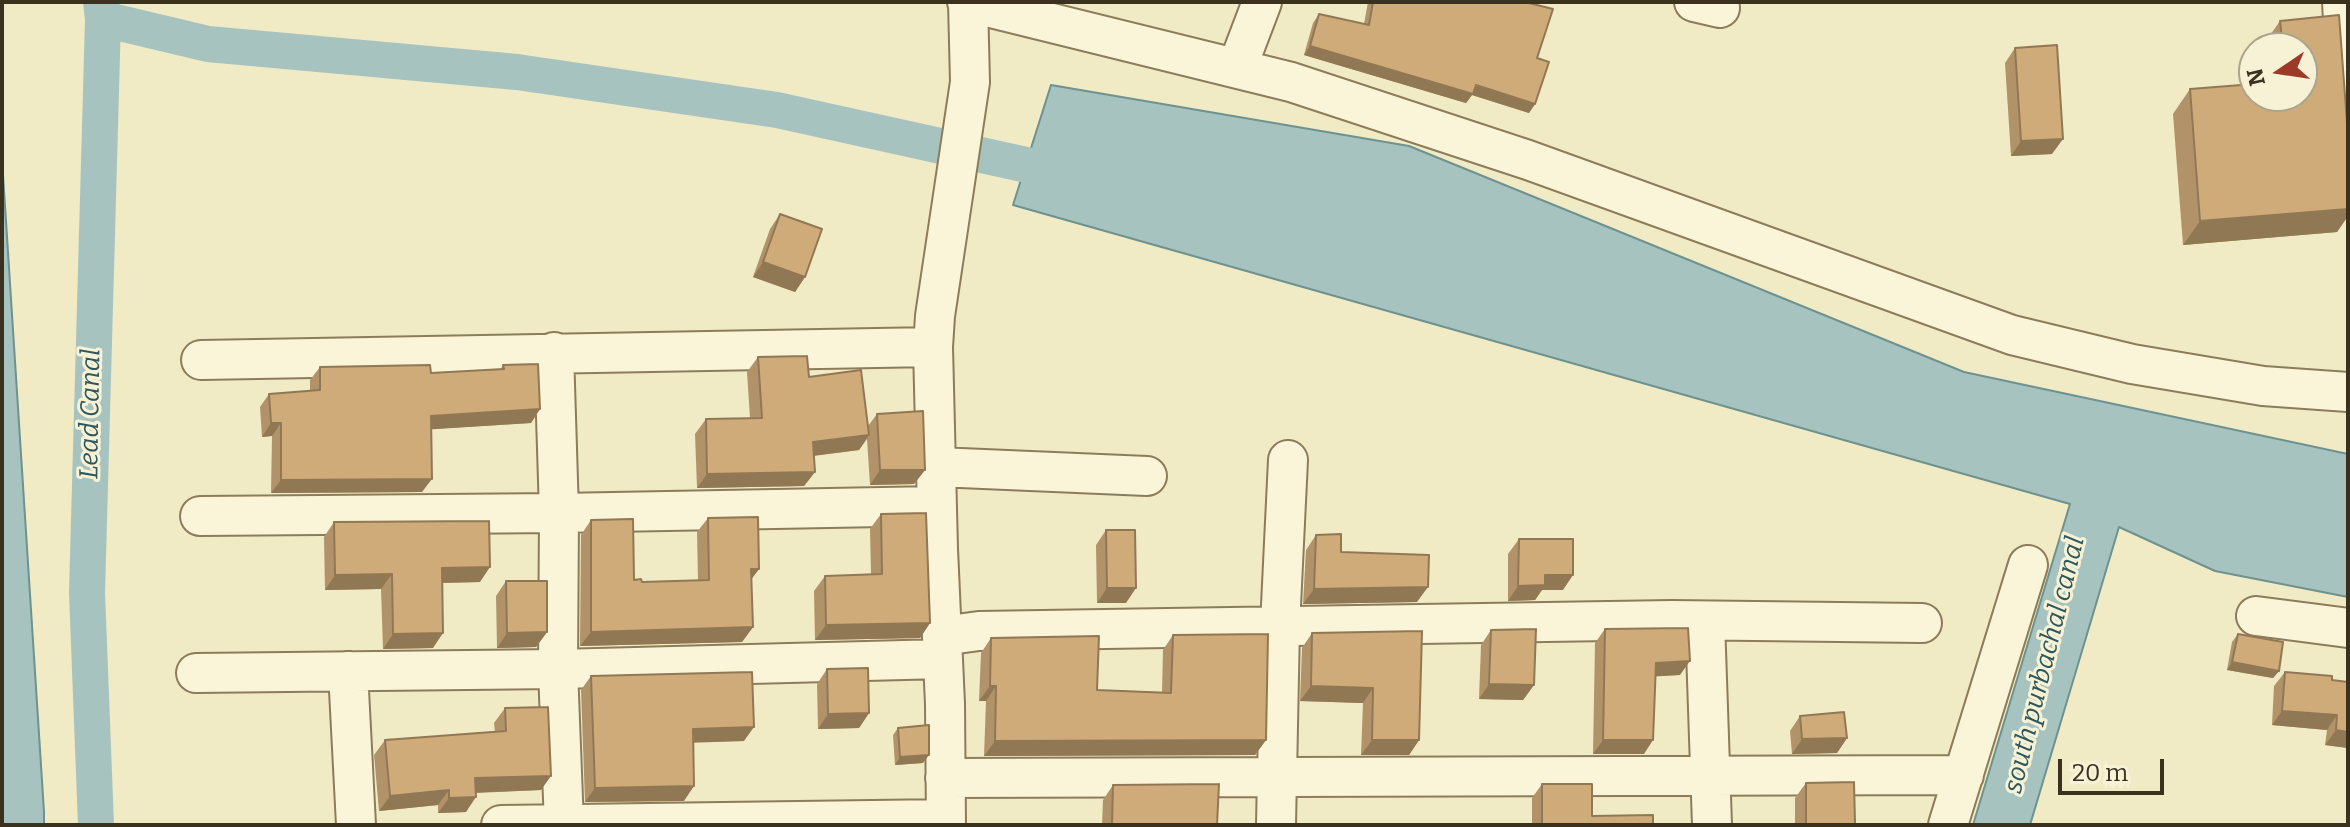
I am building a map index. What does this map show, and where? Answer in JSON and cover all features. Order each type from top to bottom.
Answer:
[{"type":"street","points":[[501,825],[946,822],[933,347],[970,82],[968,2],[1291,82],[1528,160],[2012,335],[2132,364],[2263,386],[2348,392]]},
{"type":"street","points":[[1237,68],[1262,2]]},
{"type":"street","points":[[2342,2],[2348,114]]},
{"type":"street","points":[[201,360],[933,347]]},
{"type":"street","points":[[554,352],[559,513],[558,669],[564,824]]},
{"type":"street","points":[[1276,825],[1280,626],[1288,460]]},
{"type":"street","points":[[937,467],[1147,476]]},
{"type":"street","points":[[200,516],[937,506]]},
{"type":"street","points":[[1948,825],[2028,565]]},
{"type":"street","points":[[2256,616],[2348,628]]},
{"type":"street","points":[[1705,621],[1712,825]]},
{"type":"street","points":[[196,673],[558,669],[942,648],[979,631],[1705,621],[1922,623]]},
{"type":"street","points":[[348,671],[356,825]]},
{"type":"street","points":[[945,778],[1964,775]]},
{"type":"water","name":"south purbachal canal","points":[[1051,85],[1409,146],[1964,372],[2348,454],[2348,597],[2215,571],[2119,527],[2030,825],[1973,825],[2070,504],[1013,205]]},
{"type":"water","points":[[2,159],[44,812],[44,825],[2,825]]},
{"type":"building","points":[[1373,2],[1525,2],[1553,9],[1537,58],[1549,62],[1535,104],[1476,85],[1473,94],[1310,46],[1319,14],[1369,25]]},
{"type":"building","points":[[2339,15],[2348,136],[2348,209],[2200,221],[2190,89],[2238,85],[2238,112],[2318,112],[2318,32],[2281,32],[2280,21]]},
{"type":"building","points":[[2057,45],[2063,139],[2021,141],[2015,48]]},
{"type":"building","points":[[780,214],[822,229],[805,277],[763,262]]},
{"type":"building","points":[[807,356],[809,377],[861,370],[869,435],[813,442],[815,472],[707,474],[706,419],[762,418],[758,357]]},
{"type":"building","points":[[538,364],[540,409],[431,416],[432,479],[281,480],[281,423],[271,423],[269,394],[320,390],[320,367],[430,365],[431,373]]},
{"type":"building","points":[[923,411],[925,470],[880,470],[877,414]]},
{"type":"building","points":[[926,513],[930,623],[826,625],[825,576],[882,574],[881,514]]},
{"type":"building","points":[[758,517],[759,569],[751,569],[753,627],[591,632],[591,520],[633,519],[634,580],[641,579],[642,582],[709,580],[708,518]]},
{"type":"building","points":[[489,521],[490,567],[442,568],[443,633],[393,634],[392,574],[335,575],[334,522]]},
{"type":"building","points":[[1106,530],[1135,530],[1136,588],[1107,588]]},
{"type":"building","points":[[1341,534],[1341,552],[1429,555],[1428,587],[1314,589],[1316,535]]},
{"type":"building","points":[[1519,539],[1573,539],[1573,575],[1545,575],[1545,585],[1518,586]]},
{"type":"building","points":[[506,581],[547,581],[547,632],[507,633]]},
{"type":"building","points":[[1688,628],[1690,661],[1656,663],[1653,740],[1603,740],[1605,629]]},
{"type":"building","points":[[1536,629],[1534,685],[1489,684],[1491,630]]},
{"type":"building","points":[[1422,631],[1419,740],[1372,740],[1373,688],[1311,686],[1312,633]]},
{"type":"building","points":[[1268,634],[1266,740],[995,741],[996,686],[990,686],[991,638],[1099,636],[1097,690],[1171,693],[1173,635]]},
{"type":"building","points":[[2238,634],[2283,642],[2279,671],[2232,662]]},
{"type":"building","points":[[868,668],[869,713],[828,714],[827,669]]},
{"type":"building","points":[[752,672],[754,727],[693,729],[694,786],[595,788],[591,676]]},
{"type":"building","points":[[2285,672],[2332,676],[2332,680],[2348,682],[2348,732],[2336,730],[2337,715],[2282,711]]},
{"type":"building","points":[[548,707],[551,776],[475,778],[476,797],[449,798],[449,790],[390,796],[385,740],[506,731],[505,708]]},
{"type":"building","points":[[1844,712],[1847,738],[1802,739],[1800,716]]},
{"type":"building","points":[[929,725],[929,755],[900,757],[898,728]]},
{"type":"building","points":[[1854,782],[1855,824],[1806,824],[1806,783]]},
{"type":"building","points":[[1219,784],[1217,825],[1112,825],[1113,785]]},
{"type":"building","points":[[1542,784],[1592,784],[1592,816],[1653,815],[1653,825],[1542,825]]},
{"type":"waterway","name":"Lead Canal","points":[[96,825],[87,592],[103,19],[101,2]]},
{"type":"waterway","points":[[103,19],[208,44],[517,72],[777,110],[1072,175]]}]
